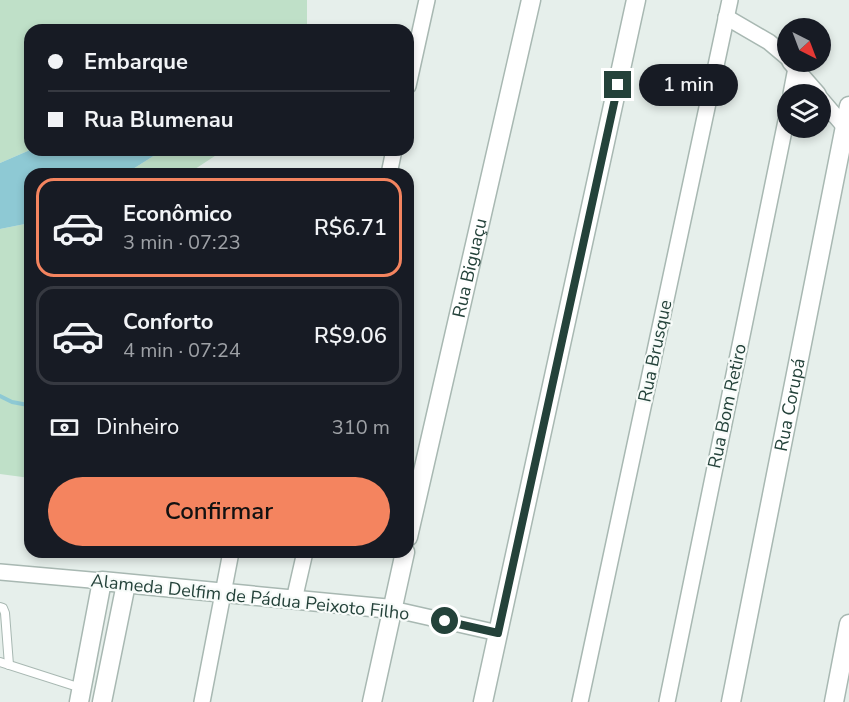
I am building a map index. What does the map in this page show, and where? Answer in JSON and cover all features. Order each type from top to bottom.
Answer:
[{"type":"street","points":[[414,59],[427,0]]},
{"type":"street","name":"Rua Biguaçu","points":[[414,511],[531,0]]},
{"type":"street","points":[[483,702],[636,0]]},
{"type":"street","name":"Rua Brusque","points":[[580,702],[729,0]]},
{"type":"street","points":[[726,17],[769,42],[777,50]]},
{"type":"street","points":[[799,72],[809,84]]},
{"type":"street","name":"Rua Corupá","points":[[731,702],[849,106]]},
{"type":"street","points":[[831,110],[844,126]]},
{"type":"street","name":"Rua Bom Retiro","points":[[667,702],[782,138]]},
{"type":"street","points":[[202,702],[230,558]]},
{"type":"street","points":[[294,600],[304,558]]},
{"type":"street","points":[[372,702],[404,558]]},
{"type":"street","name":"Alameda Delfim de Pádua Peixoto Filho","points":[[0,572],[392,609],[498,633]]},
{"type":"street","points":[[81,695],[102,581]]},
{"type":"street","points":[[102,702],[126,584]]},
{"type":"street","points":[[834,702],[849,624]]},
{"type":"lane","points":[[0,607],[5,613],[9,665]]},
{"type":"lane","points":[[0,662],[81,695]]},
{"type":"green space","points":[[0,0],[307,0],[307,24],[24,24],[24,153],[0,163]]},
{"type":"green space","points":[[154,156],[215,156],[197,168],[134,168]]},
{"type":"green space","points":[[24,224],[24,477],[0,474],[0,229]]},
{"type":"water","points":[[24,153],[24,156],[154,156],[134,168],[24,168],[24,224],[0,229],[0,163]]},
{"type":"waterway","points":[[0,396],[24,404]]},
{"type":"route","points":[[445,621],[498,633],[618,85]]}]
